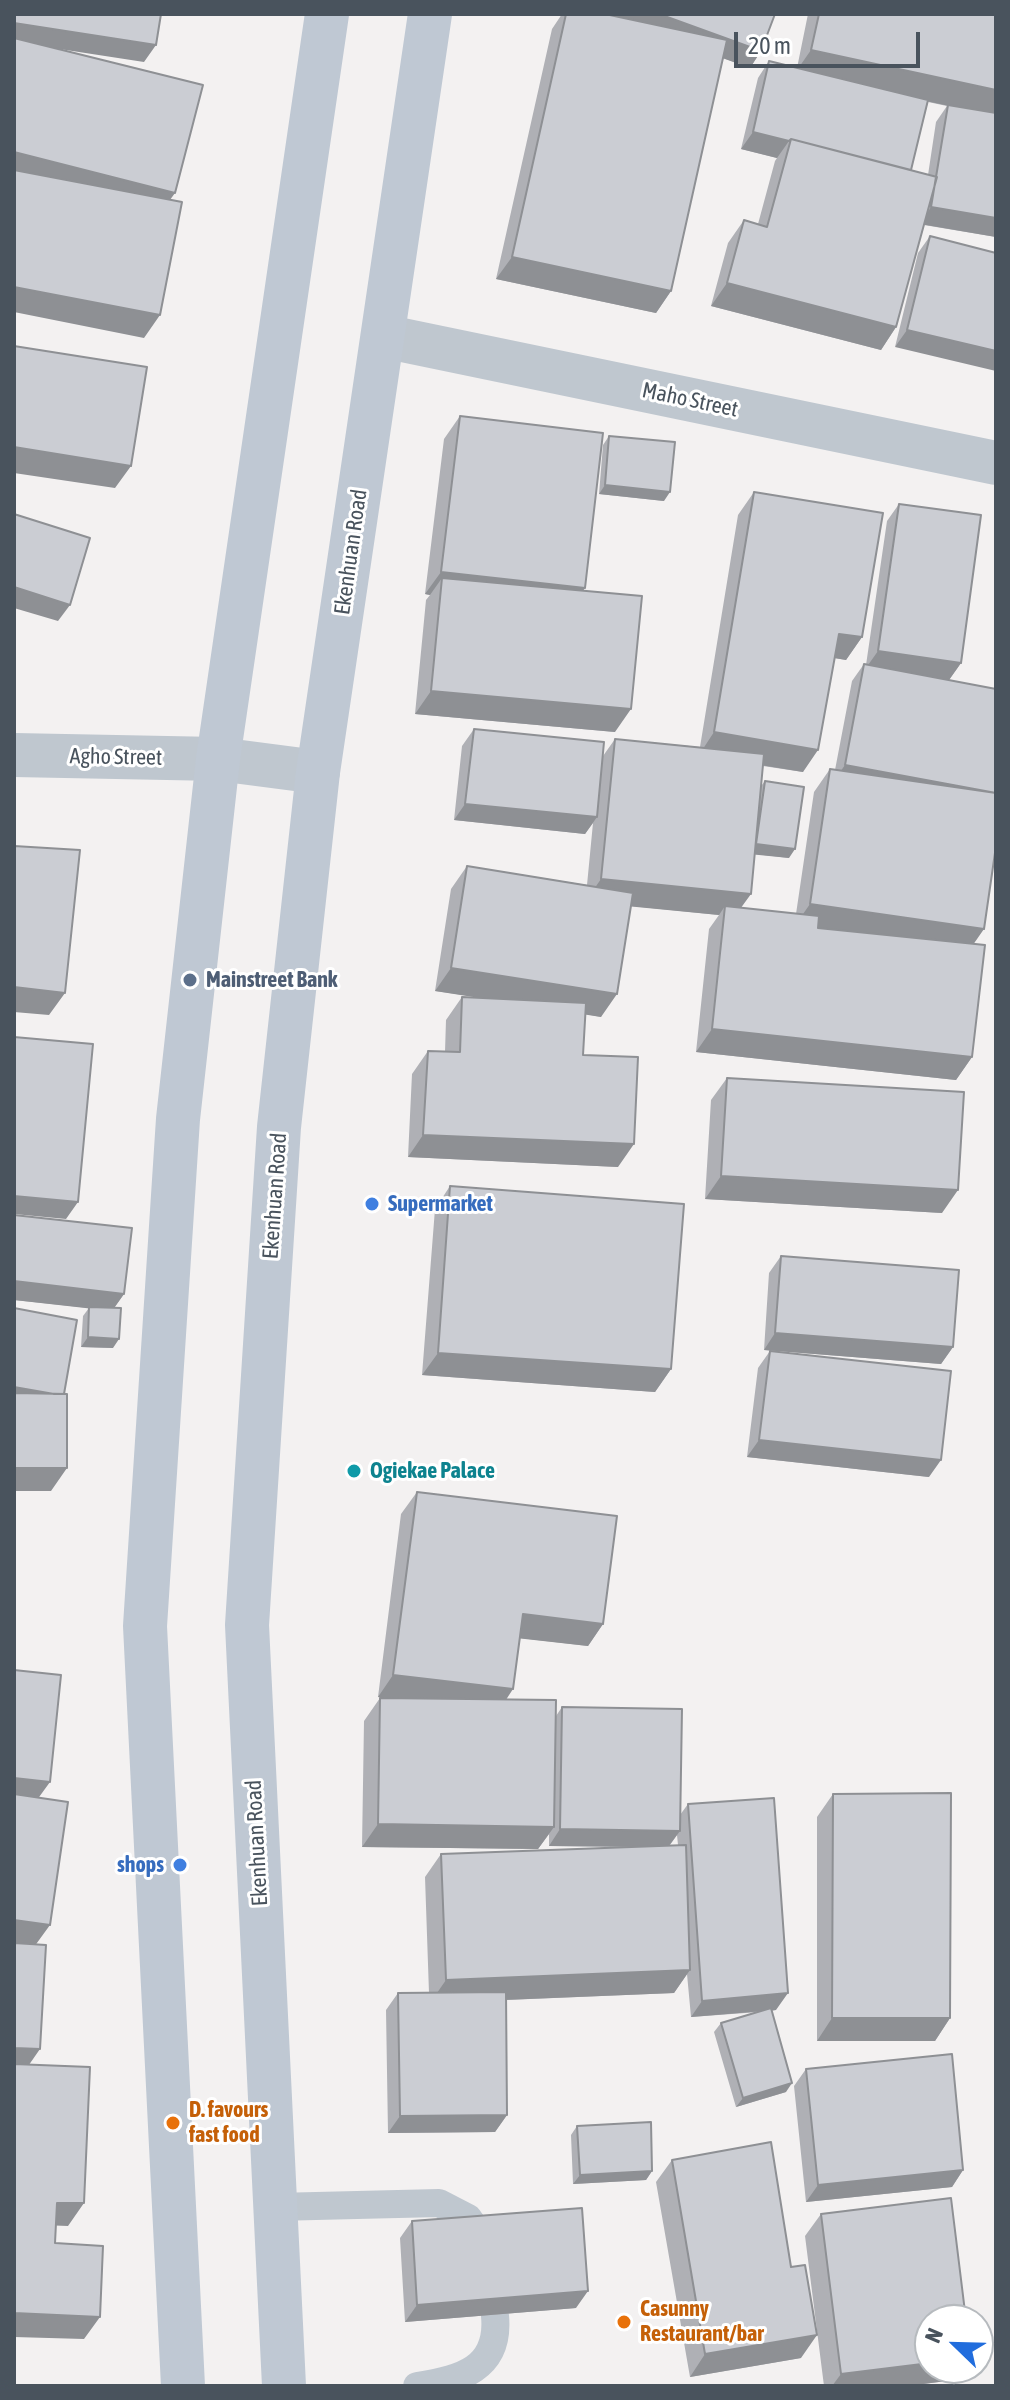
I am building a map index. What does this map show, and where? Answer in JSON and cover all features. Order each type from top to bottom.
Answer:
[{"type":"main road","points":[[183,2386],[145,1626],[178,1119],[218,759],[327,14]]},
{"type":"main road","name":"Ekenhuan Road","points":[[284,2386],[247,1625],[279,1127],[318,772],[430,14]]},
{"type":"street","name":"Maho Street","points":[[383,336],[996,463]]},
{"type":"street","name":"Agho Street","points":[[14,755],[218,759],[318,772]]},
{"type":"lane","points":[[275,2207],[439,2203],[468,2218],[478,2232]]},
{"type":"lane","points":[[417,2386],[456,2380],[484,2362],[496,2328],[495,2316]]},
{"type":"building","points":[[14,14],[161,14],[156,45],[14,23]]},
{"type":"building","points":[[566,14],[605,14],[727,40],[671,291],[512,257]]},
{"type":"building","points":[[659,14],[775,14],[761,51]]},
{"type":"building","points":[[819,14],[996,14],[996,90],[811,50]]},
{"type":"building","points":[[14,38],[203,85],[175,193],[14,152]]},
{"type":"building","points":[[769,61],[928,100],[911,170],[753,132]]},
{"type":"building","points":[[948,105],[996,113],[996,218],[931,207]]},
{"type":"building","points":[[791,139],[937,177],[896,327],[727,283],[744,220],[767,227]]},
{"type":"building","points":[[14,170],[182,202],[160,315],[14,287]]},
{"type":"building","points":[[930,236],[996,253],[996,351],[907,330]]},
{"type":"building","points":[[14,346],[147,367],[131,466],[14,447]]},
{"type":"building","points":[[460,416],[603,433],[585,588],[441,572]]},
{"type":"building","points":[[609,436],[675,442],[670,492],[605,485]]},
{"type":"building","points":[[754,492],[883,513],[862,637],[839,634],[818,750],[714,732]]},
{"type":"building","points":[[899,504],[981,515],[961,663],[878,651]]},
{"type":"building","points":[[14,514],[90,538],[70,605],[14,587]]},
{"type":"building","points":[[442,578],[642,596],[631,709],[431,691]]},
{"type":"building","points":[[864,664],[996,689],[996,793],[845,765]]},
{"type":"building","points":[[474,729],[604,742],[597,817],[465,804]]},
{"type":"building","points":[[615,739],[764,754],[751,894],[601,879]]},
{"type":"building","points":[[830,769],[996,793],[996,846],[984,929],[810,904]]},
{"type":"building","points":[[765,781],[804,787],[795,849],[756,844]]},
{"type":"building","points":[[14,846],[80,850],[65,993],[14,987]]},
{"type":"building","points":[[467,866],[633,893],[617,994],[451,968]]},
{"type":"building","points":[[725,906],[819,916],[818,928],[985,945],[972,1057],[712,1029]]},
{"type":"building","points":[[462,997],[586,1003],[583,1055],[638,1057],[634,1144],[423,1135],[428,1051],[460,1052]]},
{"type":"building","points":[[14,1037],[93,1044],[78,1202],[14,1196]]},
{"type":"building","points":[[727,1078],[964,1092],[958,1190],[721,1176]]},
{"type":"building","points":[[450,1186],[684,1204],[671,1369],[438,1353]]},
{"type":"building","points":[[14,1215],[132,1228],[124,1294],[14,1281]]},
{"type":"building","points":[[781,1256],[959,1270],[953,1347],[775,1333]]},
{"type":"building","points":[[89,1307],[121,1308],[119,1339],[88,1337]]},
{"type":"building","points":[[14,1308],[77,1320],[64,1394],[14,1387]]},
{"type":"building","points":[[770,1351],[951,1371],[941,1460],[759,1440]]},
{"type":"building","points":[[14,1393],[67,1394],[67,1468],[14,1468]]},
{"type":"building","points":[[417,1492],[617,1516],[603,1624],[523,1614],[513,1689],[393,1675]]},
{"type":"building","points":[[14,1670],[61,1675],[50,1782],[14,1778]]},
{"type":"building","points":[[380,1698],[556,1700],[554,1827],[378,1824]]},
{"type":"building","points":[[562,1707],[682,1709],[680,1831],[560,1829]]},
{"type":"building","points":[[951,1793],[950,2018],[832,2018],[833,1794]]},
{"type":"building","points":[[14,1794],[68,1802],[50,1925],[14,1920]]},
{"type":"building","points":[[774,1798],[788,1993],[702,2001],[688,1804]]},
{"type":"building","points":[[686,1845],[690,1970],[446,1980],[441,1854]]},
{"type":"building","points":[[14,1943],[46,1945],[40,2049],[14,2048]]},
{"type":"building","points":[[506,1992],[507,2115],[400,2116],[398,1993]]},
{"type":"building","points":[[771,2008],[792,2083],[743,2098],[721,2023]]},
{"type":"building","points":[[952,2054],[963,2170],[818,2185],[806,2069]]},
{"type":"building","points":[[14,2064],[90,2067],[84,2203],[57,2203],[55,2243],[103,2246],[100,2317],[14,2313]]},
{"type":"building","points":[[651,2122],[652,2171],[580,2175],[577,2126]]},
{"type":"building","points":[[771,2142],[791,2267],[805,2265],[817,2335],[705,2354],[672,2160]]},
{"type":"building","points":[[951,2198],[964,2304],[914,2304],[914,2365],[841,2374],[821,2214]]},
{"type":"building","points":[[582,2208],[588,2291],[417,2305],[412,2221]]},
{"type":"place","name":"Mainstreet Bank","points":[[190,980]]},
{"type":"place","name":"Supermarket","points":[[372,1204]]},
{"type":"place","name":"Ogiekae Palace","points":[[354,1471]]},
{"type":"place","name":"shops","points":[[180,1865]]},
{"type":"place","name":"D. favours fast food","points":[[173,2123]]},
{"type":"place","name":"Casunny Restaurant/bar","points":[[624,2322]]}]
